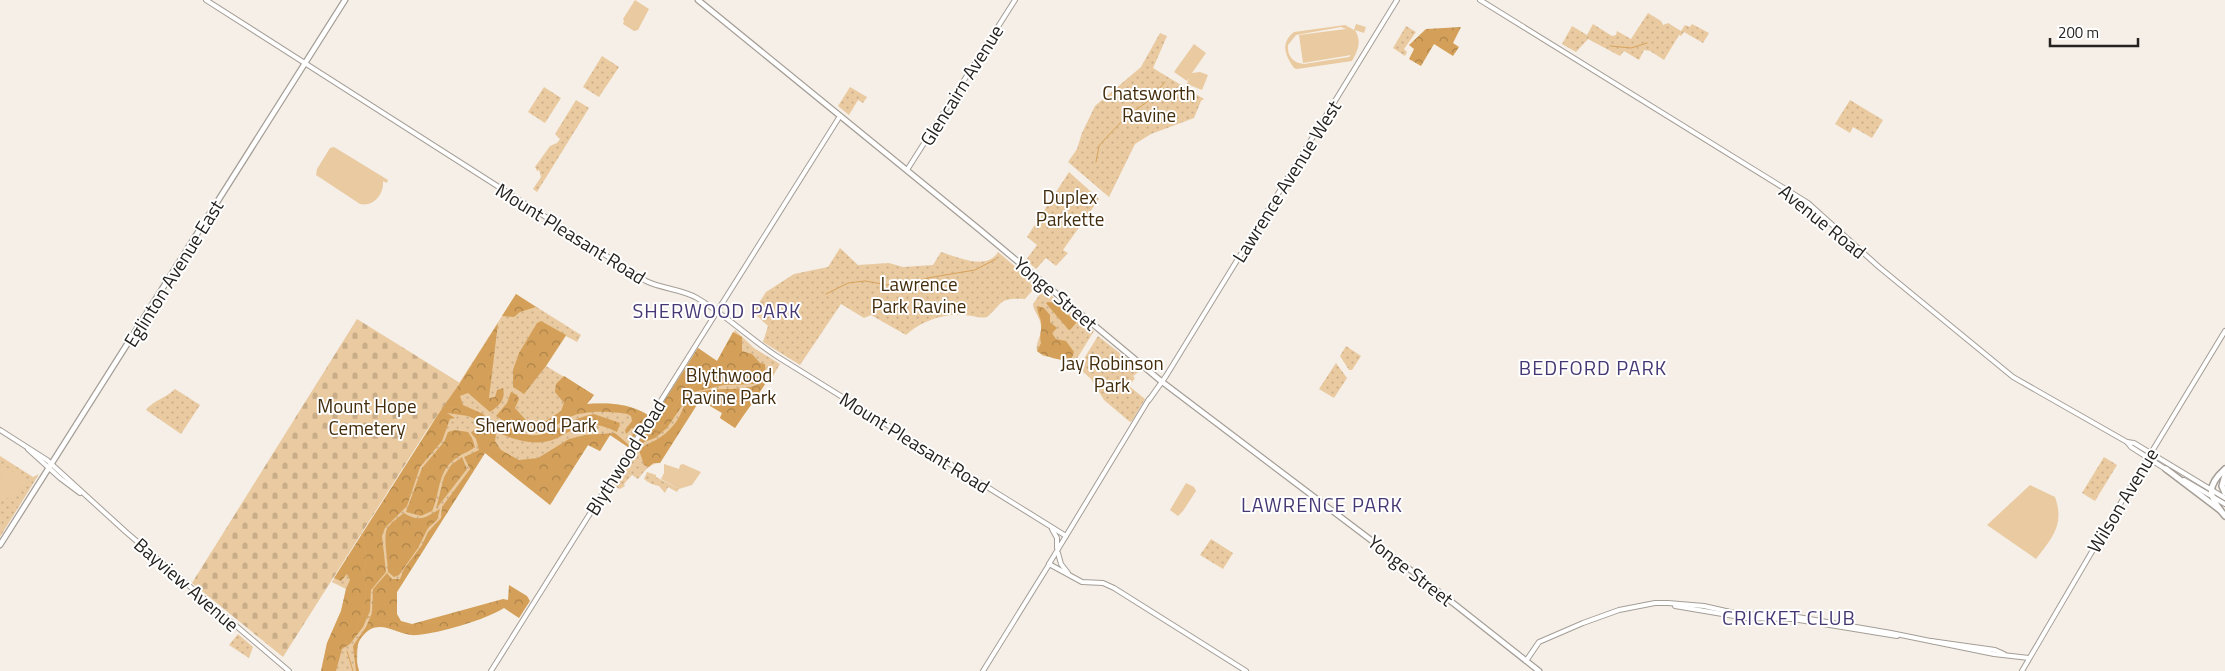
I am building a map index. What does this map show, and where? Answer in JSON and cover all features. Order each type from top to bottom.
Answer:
[{"type":"highway","points":[[2166,469],[2220,510]]},
{"type":"highway","points":[[2225,469],[2219,474],[2211,493],[2225,516]]},
{"type":"highway","points":[[2225,475],[2222,486],[2225,493]]},
{"type":"main road","name":"Mount Pleasant Road","points":[[206,0],[646,281],[694,296],[717,311],[753,341],[1066,536]]},
{"type":"main road","name":"Eglinton Avenue East","points":[[0,546],[345,0]]},
{"type":"main road","name":"Yonge Street","points":[[698,0],[907,170],[1161,381],[1429,584],[1539,671]]},
{"type":"main road","name":"Glencairn Avenue","points":[[907,170],[1015,0]]},
{"type":"main road","name":"Lawrence Avenue West","points":[[983,671],[1397,0]]},
{"type":"main road","name":"Avenue Road","points":[[1480,0],[1808,203],[1879,267],[2013,377],[2040,395],[2127,442],[2147,458],[2166,469],[2211,493],[2225,498]]},
{"type":"main road","name":"Blythwood Road","points":[[490,671],[840,116]]},
{"type":"main road","name":"Wilson Avenue","points":[[2022,671],[2147,458],[2225,331]]},
{"type":"main road","name":"Bayview Avenue","points":[[0,430],[25,445],[50,466],[60,478],[86,496],[289,671]]},
{"type":"main road","name":"Avenue Road","points":[[2127,442],[2134,443],[2150,453],[2225,504]]},
{"type":"main road","points":[[1049,526],[1055,533],[1061,564],[1069,575]]},
{"type":"main road","points":[[1049,564],[1082,582],[1103,583],[1114,588],[1246,671]]},
{"type":"main road","points":[[1526,661],[1538,644],[1547,638],[1606,614],[1645,606],[1691,607],[1746,618],[1793,619],[1931,641],[1994,654],[2029,658]]},
{"type":"green space","points":[[635,0],[649,9],[638,30],[634,31],[623,24],[623,19]]},
{"type":"green space","points":[[1648,13],[1661,21],[1663,25],[1668,23],[1681,31],[1685,25],[1690,27],[1692,24],[1709,33],[1703,43],[1684,32],[1681,36],[1679,35],[1664,60],[1650,51],[1644,50],[1639,60],[1624,51],[1620,56],[1588,39],[1576,52],[1562,44],[1572,26],[1587,35],[1593,24],[1612,36],[1616,35],[1617,31],[1631,39]]},
{"type":"green space","points":[[1356,24],[1366,27],[1364,33],[1355,30],[1358,46],[1352,61],[1297,69],[1294,68],[1286,54],[1285,45],[1294,32],[1345,25],[1354,30]],"holes":[[[1341,27],[1346,29],[1299,35],[1303,63],[1351,55],[1349,57],[1304,64],[1297,62],[1290,56],[1288,45],[1296,35]]]},
{"type":"green space","points":[[1406,26],[1416,32],[1404,49],[1407,52],[1405,56],[1393,48]]},
{"type":"green space","points":[[1461,27],[1453,43],[1459,47],[1453,56],[1434,44],[1421,66],[1409,59],[1414,49],[1409,45],[1426,29]]},
{"type":"green space","name":"Chatsworth Ravine","points":[[1160,33],[1167,36],[1153,68],[1204,99],[1201,101],[1194,118],[1151,134],[1135,144],[1109,197],[1068,162],[1077,149],[1082,133],[1095,106],[1141,67]]},
{"type":"green space","points":[[1194,44],[1206,53],[1192,73],[1200,72],[1208,75],[1202,90],[1187,84],[1189,78],[1187,81],[1174,72]]},
{"type":"green space","points":[[602,56],[619,67],[599,97],[583,87]]},
{"type":"green space","points":[[544,87],[561,98],[545,123],[528,112]]},
{"type":"green space","points":[[850,87],[867,97],[863,103],[858,100],[849,115],[838,106]]},
{"type":"green space","points":[[576,100],[589,108],[537,192],[533,189],[541,177],[539,170],[537,171],[535,167],[550,146],[557,143],[560,139],[555,134]]},
{"type":"green space","points":[[1850,100],[1883,120],[1872,138],[1853,127],[1850,133],[1835,124]]},
{"type":"green space","points":[[334,147],[388,180],[387,183],[383,181],[380,195],[374,201],[360,204],[316,175],[317,169],[330,148]]},
{"type":"green space","name":"Duplex Parkette","points":[[1069,172],[1099,199],[1063,250],[1068,253],[1056,266],[1046,258],[1036,269],[1026,260],[1037,245],[1027,237]]},
{"type":"green space","name":"Lawrence Park Ravine","points":[[840,248],[858,265],[889,263],[903,267],[933,265],[941,252],[979,262],[993,258],[998,252],[1037,285],[1025,299],[1006,300],[987,317],[949,315],[926,322],[906,335],[871,315],[864,318],[841,304],[800,365],[763,342],[768,326],[753,312],[766,292],[794,274],[828,267]]},
{"type":"green space","points":[[1042,291],[1046,291],[1094,331],[1073,365],[1060,358],[1043,356],[1037,351],[1041,327],[1033,304]]},
{"type":"green space","name":"Sherwood Park","points":[[516,294],[581,335],[577,342],[566,336],[546,366],[594,395],[587,404],[619,405],[633,408],[648,415],[628,447],[610,435],[600,451],[588,445],[550,505],[485,453],[397,592],[358,642],[357,664],[359,671],[321,671],[327,643],[341,611],[346,589],[332,582]]},
{"type":"green space","points":[[516,294],[536,307],[520,312],[514,317],[502,316]]},
{"type":"green space","points":[[1046,303],[1061,305],[1069,316],[1076,318],[1076,323],[1071,329],[1069,330],[1054,313]]},
{"type":"green space","points":[[1038,306],[1044,308],[1050,315],[1050,322],[1057,328],[1052,333],[1056,339],[1066,341],[1074,352],[1071,360],[1053,358],[1037,351],[1041,343],[1041,322]]},
{"type":"green space","name":"Mount Hope Cemetery","points":[[357,319],[460,383],[427,430],[283,657],[192,583]]},
{"type":"green space","points":[[541,321],[566,335],[546,366],[524,394],[513,387],[513,370],[519,353],[537,323]]},
{"type":"green space","points":[[498,323],[489,398],[495,397],[497,390],[503,388],[503,399],[490,412],[468,393],[460,396],[463,405],[485,416],[482,422],[468,416],[447,413],[455,418],[450,419],[442,441],[420,467],[407,506],[385,528],[382,536],[386,572],[371,590],[370,611],[363,627],[350,644],[342,649],[336,671],[321,671],[327,643],[341,611],[350,580],[347,574],[341,581],[334,578]]},
{"type":"green space","name":"Blythwood Ravine Park","points":[[735,330],[754,348],[780,364],[769,383],[766,383],[735,428],[720,418],[722,413],[700,400],[660,463],[650,466],[638,479],[632,475],[624,484],[625,486],[620,489],[611,485],[698,348],[717,361]]},
{"type":"green space","points":[[733,332],[742,337],[742,351],[752,354],[760,363],[765,364],[766,377],[756,384],[724,385],[694,392],[688,397],[667,428],[655,438],[636,445],[698,348],[717,361]]},
{"type":"green space","name":"Jay Robinson Park","points":[[1098,336],[1141,370],[1133,376],[1135,378],[1129,386],[1145,399],[1130,422],[1104,400],[1091,379],[1080,369],[1080,365]]},
{"type":"green space","points":[[1346,346],[1361,356],[1352,370],[1349,370],[1340,356]]},
{"type":"green space","points":[[1336,363],[1347,378],[1334,398],[1319,389]]},
{"type":"green space","points":[[564,376],[594,395],[587,404],[619,405],[633,408],[648,415],[630,444],[630,438],[636,430],[632,428],[626,434],[625,430],[632,421],[631,416],[627,414],[606,412],[583,413],[570,417],[547,430],[536,433],[526,433],[496,416],[507,403],[511,392],[517,395],[519,399],[515,408],[534,429],[561,411],[564,403],[555,392],[556,384]]},
{"type":"green space","points":[[763,381],[766,382],[759,394],[735,428],[720,418],[722,413],[700,400],[660,463],[653,463],[649,467],[644,465],[639,450],[669,430],[691,396],[703,391],[748,388]]},
{"type":"green space","points":[[175,389],[200,405],[181,434],[146,410]]},
{"type":"green space","points":[[594,414],[620,423],[617,432],[602,426],[591,425],[579,427],[546,442],[528,442],[500,434],[485,424],[489,419],[520,433],[534,435],[551,432],[576,419]]},
{"type":"green space","points":[[479,425],[496,434],[495,441],[501,450],[519,460],[538,458],[569,439],[585,435],[615,433],[629,445],[628,447],[610,435],[600,451],[588,445],[550,505],[485,453],[397,592],[397,614],[401,621],[412,624],[503,599],[508,600],[509,585],[527,596],[530,601],[519,618],[504,608],[474,621],[427,634],[409,635],[388,628],[374,628],[368,631],[359,641],[357,663],[359,671],[356,671],[353,646],[366,627],[372,613],[373,589],[387,573],[392,579],[400,579],[404,569],[422,545],[428,532],[441,518],[442,507],[470,469],[464,457],[479,450],[476,439],[471,433]]},
{"type":"green space","points":[[455,430],[468,432],[475,447],[449,464],[442,477],[432,511],[421,516],[406,512],[422,468],[444,442],[448,432]]},
{"type":"green space","points":[[0,456],[33,477],[39,474],[0,537]]},
{"type":"green space","points":[[462,457],[467,469],[436,509],[444,477],[451,465]]},
{"type":"green space","points":[[2104,457],[2117,465],[2095,501],[2082,493]]},
{"type":"green space","points":[[2,464],[27,482],[16,494],[9,498],[0,499]]},
{"type":"green space","points":[[664,464],[679,469],[680,465],[683,464],[701,472],[692,485],[679,489],[661,479],[664,473]]},
{"type":"green space","points":[[647,472],[656,475],[656,477],[679,489],[677,492],[668,487],[665,493],[659,486],[651,484],[644,479]]},
{"type":"green space","points":[[1186,483],[1194,487],[1196,491],[1178,516],[1170,510]]},
{"type":"green space","points":[[2030,485],[2055,497],[2058,507],[2058,523],[2055,531],[2036,559],[1987,525]]},
{"type":"green space","points":[[440,509],[437,520],[428,528],[418,548],[399,575],[394,577],[388,572],[385,537],[388,527],[404,513],[414,518],[423,518]]},
{"type":"green space","points":[[1211,539],[1233,553],[1223,569],[1200,555]]},
{"type":"green space","points":[[238,634],[253,647],[249,658],[229,645]]},
{"type":"waterway","points":[[1610,46],[1631,48],[1647,43]]},
{"type":"waterway","points":[[1096,162],[1099,146],[1105,139],[1126,117],[1147,102],[1165,82]]},
{"type":"waterway","points":[[826,294],[848,283],[865,281],[894,286],[975,270],[996,259]]},
{"type":"waterway","points":[[657,432],[684,393],[696,385],[760,378]]},
{"type":"waterway","points":[[442,408],[455,407],[483,419]]},
{"type":"waterway","points":[[486,420],[528,440],[547,438],[590,420],[620,426]]},
{"type":"waterway","points":[[345,645],[357,626],[364,609],[366,555],[362,534]]},
{"type":"waterway","points":[[363,615],[403,625],[425,625],[430,622],[442,622]]},
{"type":"waterway","points":[[347,651],[353,671]]},
{"type":"district","name":"SHERWOOD PARK","points":[[717,310]]},
{"type":"district","name":"BEDFORD PARK","points":[[1593,367]]},
{"type":"district","name":"LAWRENCE PARK","points":[[1322,504]]},
{"type":"district","name":"CRICKET CLUB","points":[[1789,617]]}]
